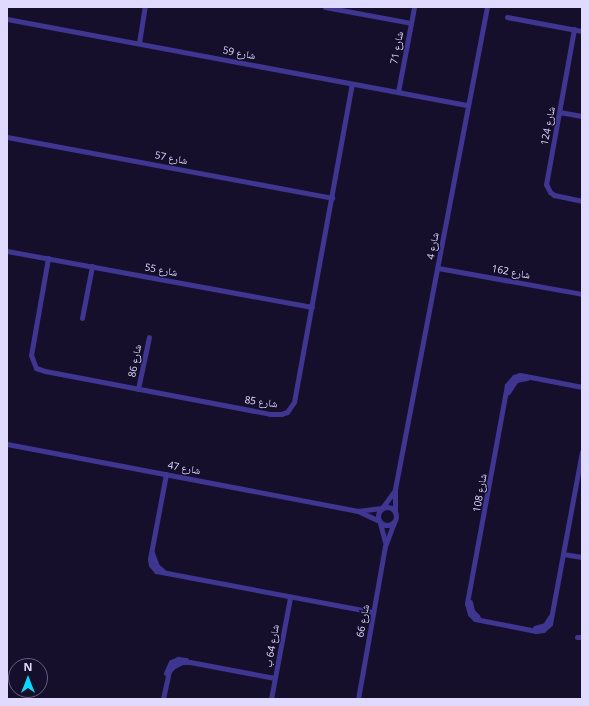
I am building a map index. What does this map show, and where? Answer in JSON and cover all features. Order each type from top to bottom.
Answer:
[{"type":"street","points":[[139,43],[145,7]]},
{"type":"street","points":[[325,7],[411,23]]},
{"type":"street","name":"شارع 71","points":[[398,92],[414,7]]},
{"type":"street","name":"شارع 4","points":[[395,512],[395,489],[438,268],[486,7]]},
{"type":"street","points":[[508,17],[582,31]]},
{"type":"street","name":"شارع 59","points":[[7,19],[468,105]]},
{"type":"street","name":"شارع 124","points":[[574,29],[547,179],[547,188],[554,195],[582,201]]},
{"type":"street","name":"شارع 85","points":[[48,258],[31,355],[33,364],[45,371],[270,414],[282,414],[287,412],[294,402],[352,84]]},
{"type":"street","points":[[559,112],[582,116]]},
{"type":"street","name":"شارع 57","points":[[7,137],[332,198]]},
{"type":"street","name":"شارع 55","points":[[7,251],[312,307]]},
{"type":"street","points":[[82,318],[92,266]]},
{"type":"street","name":"شارع 162","points":[[438,268],[582,294]]},
{"type":"street","name":"شارع 86","points":[[138,389],[149,337]]},
{"type":"street","name":"شارع 108","points":[[582,387],[520,375],[514,377],[508,385],[470,594],[467,603],[468,611],[475,619],[539,631],[546,629],[552,621],[552,614],[582,452]]},
{"type":"street","name":"شارع 47","points":[[7,444],[358,511],[379,522]]},
{"type":"street","points":[[166,474],[150,562],[153,569],[156,571],[373,612]]},
{"type":"street","name":"شارع 4","points":[[382,508],[395,489]]},
{"type":"street","points":[[389,507],[395,512],[396,517],[394,522],[387,525],[379,522],[377,514],[382,508],[389,507]]},
{"type":"street","name":"شارع 47","points":[[358,511],[382,508]]},
{"type":"street","name":"شارع 66","points":[[379,522],[385,546]]},
{"type":"street","name":"شارع 66","points":[[358,699],[385,546],[394,522]]},
{"type":"street","points":[[563,554],[582,557]]},
{"type":"street","name":"شارع 64 ب","points":[[271,699],[290,597]]},
{"type":"street","points":[[163,699],[166,670],[171,662],[182,659],[190,662],[275,678]]}]
